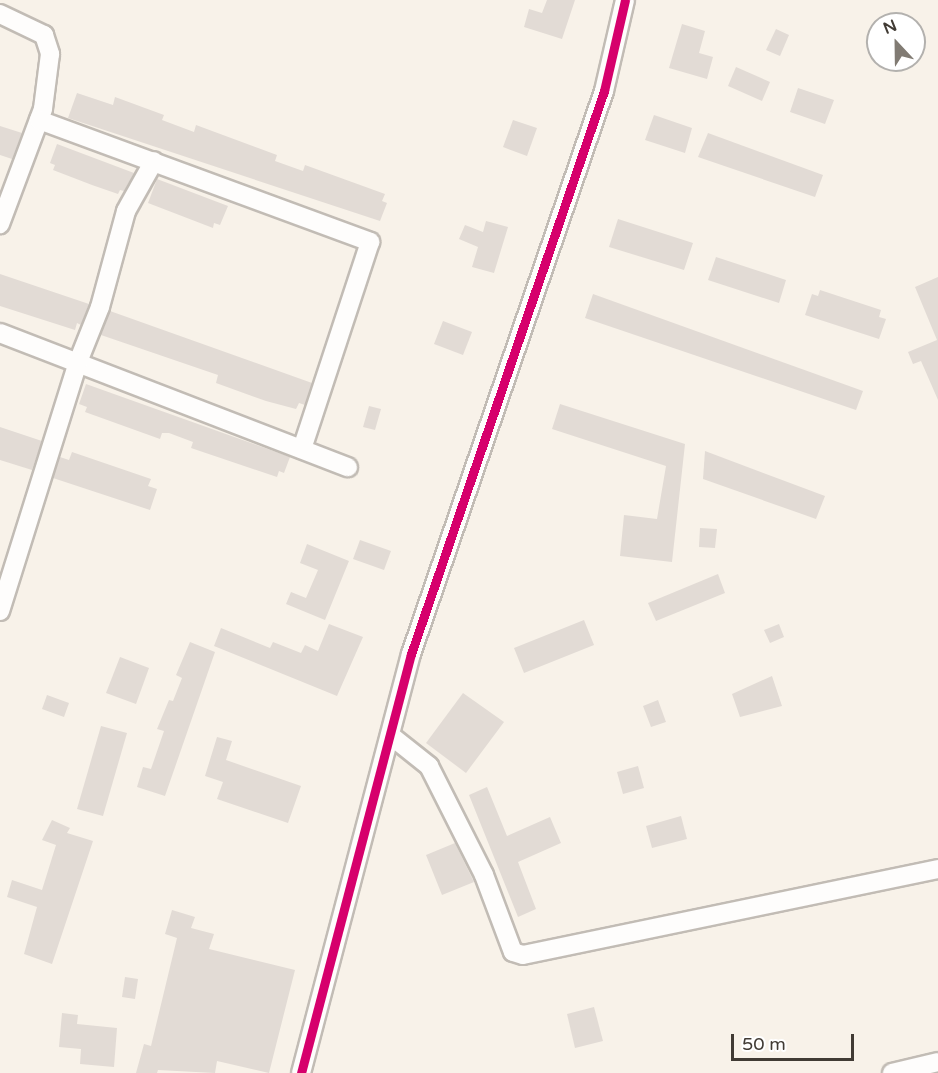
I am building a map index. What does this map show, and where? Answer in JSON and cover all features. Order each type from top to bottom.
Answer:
[{"type":"street","points":[[301,1073],[411,654],[604,91],[625,0]]},
{"type":"street","points":[[0,14],[44,35],[50,54],[39,120],[0,224]]},
{"type":"street","points":[[39,120],[370,242],[302,449]]},
{"type":"street","points":[[0,611],[78,362],[100,308],[126,211],[154,161]]},
{"type":"street","points":[[0,333],[348,467]]},
{"type":"street","points":[[390,735],[429,766],[484,875],[513,952],[524,955],[938,869]]},
{"type":"street","points":[[892,1073],[938,1062]]},
{"type":"building","points":[[547,0],[575,0],[562,39],[524,27],[529,9],[542,13]]},
{"type":"building","points":[[682,24],[705,31],[699,53],[713,57],[707,79],[669,68]]},
{"type":"building","points":[[776,29],[789,35],[780,56],[766,50]]},
{"type":"building","points":[[736,67],[770,82],[762,101],[728,86]]},
{"type":"building","points":[[798,88],[834,100],[825,124],[790,112]]},
{"type":"building","points":[[77,93],[113,105],[115,97],[164,115],[162,120],[194,132],[196,125],[277,155],[275,161],[303,171],[305,165],[385,194],[382,201],[387,203],[380,221],[68,118]]},
{"type":"building","points":[[654,115],[692,128],[685,153],[645,140]]},
{"type":"building","points":[[513,120],[537,128],[527,156],[503,147]]},
{"type":"building","points":[[0,126],[22,133],[12,159],[0,155]]},
{"type":"building","points":[[708,133],[823,175],[815,197],[698,157]]},
{"type":"building","points":[[57,144],[134,173],[124,191],[120,190],[118,194],[92,185],[53,170],[55,165],[50,163]]},
{"type":"building","points":[[157,179],[228,206],[220,225],[214,223],[213,228],[148,203]]},
{"type":"building","points":[[618,219],[693,243],[684,270],[609,247]]},
{"type":"building","points":[[486,221],[508,227],[494,273],[472,267],[478,247],[459,239],[465,225],[483,232]]},
{"type":"building","points":[[716,257],[786,280],[779,303],[708,280]]},
{"type":"building","points":[[0,274],[89,304],[81,325],[77,323],[75,330],[0,306]]},
{"type":"building","points":[[938,277],[938,400],[921,361],[913,364],[908,352],[937,340],[915,287]]},
{"type":"building","points":[[820,290],[881,310],[879,317],[886,319],[879,339],[805,315],[812,294],[818,296]]},
{"type":"building","points":[[593,294],[863,391],[856,410],[585,318]]},
{"type":"building","points":[[110,311],[312,383],[305,405],[299,403],[296,409],[266,401],[216,383],[218,375],[101,335]]},
{"type":"building","points":[[443,321],[472,332],[463,355],[434,344]]},
{"type":"building","points":[[86,384],[290,457],[284,473],[279,471],[277,477],[191,448],[193,442],[169,433],[162,433],[160,439],[85,412],[87,407],[79,404]]},
{"type":"building","points":[[560,404],[685,444],[672,562],[620,556],[624,515],[657,519],[666,466],[552,429]]},
{"type":"building","points":[[369,406],[381,409],[375,430],[363,427]]},
{"type":"building","points":[[0,427],[42,441],[32,470],[0,460]]},
{"type":"building","points":[[705,451],[825,496],[816,519],[703,479]]},
{"type":"building","points":[[72,452],[151,479],[148,486],[157,489],[150,510],[53,478],[60,457],[69,460]]},
{"type":"building","points":[[700,528],[717,529],[715,548],[699,547]]},
{"type":"building","points":[[360,540],[391,551],[384,570],[353,559]]},
{"type":"building","points":[[307,544],[349,561],[325,620],[286,604],[291,592],[306,598],[318,570],[300,563]]},
{"type":"building","points":[[718,574],[725,593],[656,621],[648,603]]},
{"type":"building","points":[[584,620],[594,645],[524,673],[514,648]]},
{"type":"building","points":[[329,624],[363,637],[337,696],[214,646],[221,628],[270,648],[273,642],[301,653],[305,645],[318,651]]},
{"type":"building","points":[[779,624],[784,637],[770,643],[764,630]]},
{"type":"building","points":[[190,642],[215,652],[165,796],[137,787],[143,767],[151,769],[164,731],[157,729],[169,700],[173,701],[182,678],[176,675]]},
{"type":"building","points":[[120,657],[149,668],[136,704],[106,693]]},
{"type":"building","points":[[772,676],[782,706],[740,717],[732,694]]},
{"type":"building","points":[[463,693],[504,722],[466,773],[426,743]]},
{"type":"building","points":[[47,695],[69,703],[64,717],[42,709]]},
{"type":"building","points":[[658,700],[666,722],[651,727],[643,706]]},
{"type":"building","points":[[101,726],[127,733],[103,816],[77,809]]},
{"type":"building","points":[[217,737],[232,741],[226,760],[301,786],[288,823],[217,799],[223,782],[205,776]]},
{"type":"building","points":[[638,766],[644,788],[623,794],[617,772]]},
{"type":"building","points":[[487,787],[507,836],[550,817],[561,843],[518,862],[536,909],[518,917],[469,795]]},
{"type":"building","points":[[681,816],[687,839],[652,848],[646,826]]},
{"type":"building","points":[[52,820],[70,828],[67,833],[93,841],[52,964],[24,954],[37,907],[7,897],[12,880],[42,890],[56,845],[42,840]]},
{"type":"building","points":[[455,843],[474,882],[442,895],[426,855]]},
{"type":"building","points":[[172,910],[195,917],[191,928],[214,934],[209,949],[295,970],[269,1073],[217,1061],[215,1073],[158,1070],[157,1073],[136,1073],[144,1044],[151,1046],[177,938],[165,934]]},
{"type":"building","points":[[125,977],[138,979],[135,999],[122,997]]},
{"type":"building","points":[[594,1007],[603,1041],[575,1048],[567,1014]]},
{"type":"building","points":[[62,1013],[78,1015],[77,1024],[117,1028],[114,1067],[80,1064],[81,1049],[59,1047]]},
{"type":"cycle path","points":[[301,1073],[411,654],[604,91],[625,0]]}]
